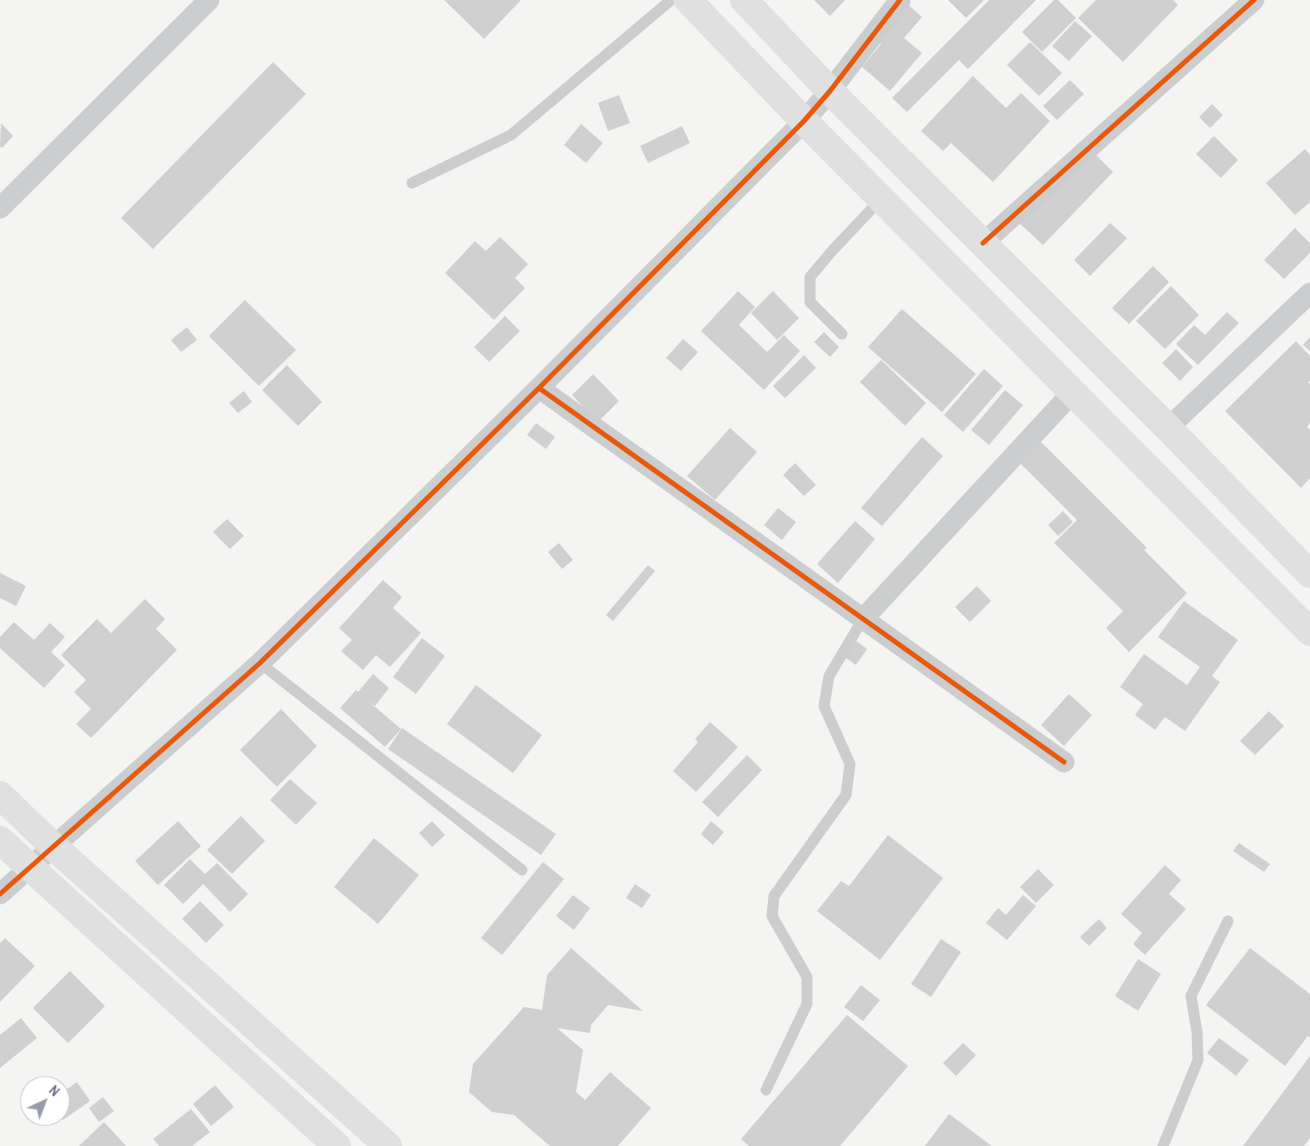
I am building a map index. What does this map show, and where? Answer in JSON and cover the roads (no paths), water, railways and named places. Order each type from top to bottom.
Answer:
[{"type":"main road","points":[[688,0],[804,121],[1310,632]]},
{"type":"main road","points":[[744,0],[830,91],[1307,566]]},
{"type":"main road","points":[[0,796],[53,846],[388,1146]]},
{"type":"main road","points":[[0,840],[337,1146]]},
{"type":"street","points":[[1,206],[209,0]]},
{"type":"street","points":[[0,894],[260,663],[539,388],[804,121],[830,91],[900,0]]},
{"type":"street","points":[[983,243],[1254,0]]},
{"type":"street","points":[[1168,428],[1310,293]]},
{"type":"street","points":[[539,388],[1064,762]]},
{"type":"street","points":[[863,619],[1072,393]]},
{"type":"lane","points":[[412,184],[511,135],[671,0]]},
{"type":"lane","points":[[842,334],[810,302],[810,277],[881,199]]},
{"type":"lane","points":[[766,1090],[807,1004],[807,977],[772,916],[774,896],[846,795],[850,764],[824,706],[829,676],[863,619]]},
{"type":"lane","points":[[260,663],[522,870]]},
{"type":"lane","points":[[1163,1146],[1198,1060],[1197,1032],[1191,996],[1228,921]]}]
